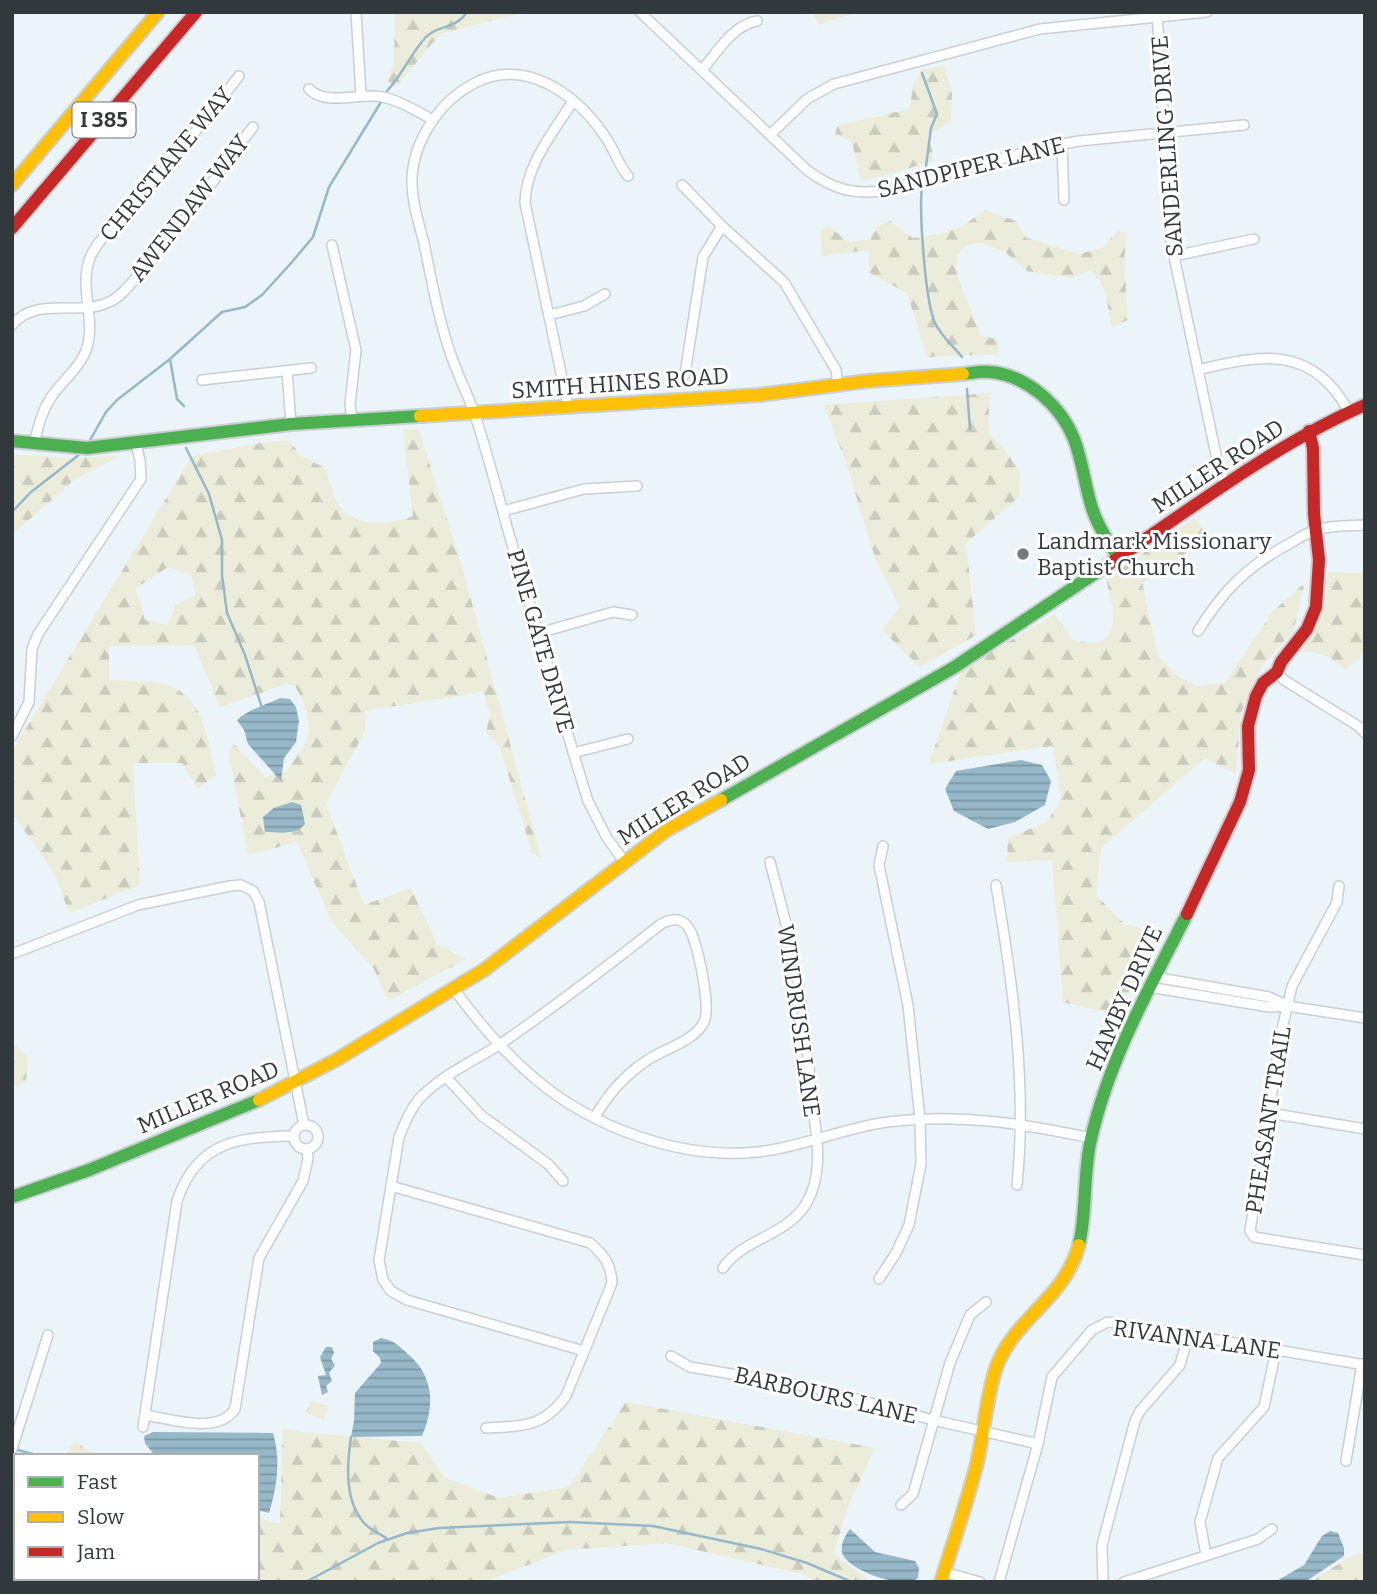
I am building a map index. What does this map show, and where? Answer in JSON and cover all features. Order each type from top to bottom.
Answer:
[{"type":"main road","name":"I 385","points":[[12,185],[158,12]]},
{"type":"main road","name":"I 385","points":[[12,228],[196,12]]},
{"type":"main road","name":"SMITH HINES ROAD","points":[[12,441],[87,448],[290,424],[759,395],[838,385],[991,372],[1023,382],[1050,401],[1067,423],[1075,440],[1093,512],[1103,534],[1119,558]]},
{"type":"main road","name":"MILLER ROAD","points":[[12,1197],[89,1170],[224,1116],[295,1083],[454,989],[524,940],[624,861],[687,818],[953,668],[1309,431],[1365,405]]},
{"type":"main road","name":"HAMBY DRIVE","points":[[943,1577],[976,1466],[992,1384],[1002,1353],[1018,1330],[1060,1285],[1074,1263],[1080,1240],[1091,1138],[1129,1027],[1197,896],[1240,802],[1249,770],[1248,726],[1251,709],[1264,683],[1276,672],[1307,629],[1316,607],[1319,560],[1315,530],[1313,447],[1309,431]]},
{"type":"street","points":[[356,12],[361,95]]},
{"type":"street","name":"SANDPIPER LANE","points":[[640,12],[818,178],[839,189],[861,193],[886,190],[1062,145],[1244,125]]},
{"type":"street","points":[[770,135],[807,99],[834,84],[1040,29],[1157,15],[1208,12]]},
{"type":"street","name":"SANDERLING DRIVE","points":[[1157,15],[1174,257],[1219,469],[1226,484]]},
{"type":"street","points":[[702,70],[737,29],[757,20]]},
{"type":"street","name":"PINE GATE DRIVE","points":[[624,861],[593,814],[573,753],[474,414],[447,343],[413,193],[412,175],[416,157],[433,120],[458,93],[495,75],[531,76],[552,85],[573,101],[600,129],[612,146],[619,166],[628,176]]},
{"type":"street","name":"CHRISTIANE WAY","points":[[34,444],[41,415],[50,398],[79,364],[87,349],[90,330],[87,269],[99,243],[138,203],[239,76]]},
{"type":"street","points":[[309,89],[316,96],[325,98],[361,95],[388,99],[433,120]]},
{"type":"street","points":[[568,406],[527,216],[525,194],[535,162],[573,101]]},
{"type":"street","name":"AWENDAW WAY","points":[[88,307],[110,302],[150,263],[253,127]]},
{"type":"street","points":[[1062,145],[1065,200]]},
{"type":"street","points":[[682,185],[722,226],[785,282],[836,370],[838,385]]},
{"type":"street","points":[[685,374],[703,257],[722,226]]},
{"type":"street","points":[[1174,257],[1254,239]]},
{"type":"street","points":[[332,245],[356,350],[350,404],[352,420]]},
{"type":"street","points":[[549,316],[584,306],[605,294]]},
{"type":"street","points":[[12,325],[19,317],[33,310],[88,307]]},
{"type":"street","points":[[1198,370],[1260,358],[1289,359],[1309,368],[1328,382],[1349,412]]},
{"type":"street","points":[[202,380],[311,368]]},
{"type":"street","points":[[287,370],[290,424]]},
{"type":"street","points":[[12,736],[29,702],[32,649],[38,634],[141,479],[136,444]]},
{"type":"street","points":[[503,511],[584,489],[637,486]]},
{"type":"street","points":[[1198,631],[1216,602],[1238,578],[1276,551],[1315,530],[1365,525]]},
{"type":"street","points":[[539,633],[613,612],[632,615]]},
{"type":"street","points":[[1276,672],[1284,680],[1362,725]]},
{"type":"street","points":[[573,753],[628,739]]},
{"type":"street","points":[[879,1279],[896,1253],[909,1225],[921,1164],[920,1119],[908,1005],[879,865],[883,846]]},
{"type":"street","name":"WINDRUSH LANE","points":[[723,1268],[738,1250],[788,1224],[799,1214],[812,1192],[816,1177],[816,1140],[809,1060],[796,967],[770,862]]},
{"type":"street","points":[[996,885],[1012,979],[1022,1097],[1017,1185]]},
{"type":"street","points":[[12,954],[138,905],[230,886],[248,888],[256,895],[258,902],[304,1125]]},
{"type":"street","name":"PHEASANT TRAIL","points":[[1339,886],[1337,902],[1292,986],[1251,1220],[1251,1234],[1254,1237],[1365,1255]]},
{"type":"street","points":[[584,1351],[407,1300],[391,1291],[383,1280],[379,1260],[399,1137],[405,1120],[419,1098],[446,1077],[549,1010],[661,924],[670,919],[679,919],[685,923],[694,939],[706,999],[706,1019],[687,1039],[648,1060],[621,1081],[595,1117]]},
{"type":"street","points":[[1151,982],[1269,1007],[1287,1006],[1365,1018]]},
{"type":"street","points":[[454,989],[499,1045],[533,1077],[560,1096],[595,1117],[647,1140],[691,1151],[756,1152],[816,1140],[868,1125],[920,1119],[975,1118],[1091,1138]]},
{"type":"street","points":[[446,1077],[482,1116],[548,1164],[563,1181]]},
{"type":"street","points":[[1269,1113],[1365,1129]]},
{"type":"street","points":[[304,1125],[312,1126],[318,1136],[316,1143],[307,1149],[299,1147],[294,1136],[297,1128],[304,1125]]},
{"type":"street","points":[[143,1427],[177,1201],[185,1180],[200,1160],[224,1145],[249,1138],[294,1136]]},
{"type":"street","points":[[145,1415],[207,1424],[226,1419],[235,1409],[259,1258],[303,1181],[308,1159],[307,1149]]},
{"type":"street","points":[[391,1186],[590,1242],[603,1255],[611,1269],[612,1283],[566,1396],[551,1415],[531,1424],[486,1428]]},
{"type":"street","points":[[901,1505],[913,1494],[950,1363],[970,1315],[986,1302]]},
{"type":"street","name":"RIVANNA LANE","points":[[999,1582],[1038,1444],[1052,1377],[1093,1330],[1108,1322],[1189,1333],[1364,1364]]},
{"type":"street","points":[[1103,1582],[1102,1545],[1135,1421],[1145,1405],[1180,1365],[1189,1333]]},
{"type":"street","points":[[12,1449],[48,1335]]},
{"type":"street","points":[[1206,1555],[1200,1522],[1218,1458],[1264,1407],[1276,1350]]},
{"type":"street","name":"BARBOURS LANE","points":[[671,1356],[690,1367],[815,1388],[933,1420],[1038,1444]]},
{"type":"street","points":[[1346,1461],[1364,1364]]},
{"type":"street","points":[[1124,1582],[1258,1539],[1272,1529]]},
{"type":"street","points":[[943,1577],[980,1582]]},
{"type":"green space","points":[[395,12],[525,12],[440,34],[397,86],[388,82],[394,61]]},
{"type":"green space","points":[[812,12],[857,12],[819,25]]},
{"type":"green space","points":[[944,65],[952,94],[951,121],[929,135],[934,161],[861,182],[852,142],[835,134],[838,125],[910,109],[913,85],[921,70]]},
{"type":"green space","points":[[985,210],[1016,221],[1026,238],[1080,254],[1104,247],[1117,231],[1127,233],[1124,263],[1128,320],[1112,327],[1105,291],[1092,270],[1071,278],[1027,271],[1005,252],[982,243],[967,245],[956,256],[957,275],[981,336],[998,339],[998,354],[927,357],[907,293],[870,273],[868,250],[822,256],[820,231],[829,226],[848,242],[870,240],[878,226],[890,221],[913,238],[952,230]]},
{"type":"green space","points":[[990,393],[988,432],[1020,472],[1019,497],[966,543],[976,635],[920,667],[882,630],[900,607],[876,561],[846,463],[824,405]]},
{"type":"green space","points":[[403,428],[419,430],[464,574],[541,858],[532,853],[500,747],[486,733],[490,714],[483,692],[365,711],[365,731],[326,804],[364,905],[411,888],[437,944],[466,959],[388,1001],[374,969],[331,921],[297,842],[248,855],[229,755],[233,743],[265,777],[287,771],[306,739],[309,730],[307,712],[295,686],[286,684],[220,707],[194,645],[109,646],[109,680],[164,684],[191,701],[204,724],[216,775],[198,789],[182,763],[133,763],[140,885],[69,913],[55,874],[12,813],[12,751],[192,456],[289,440],[301,456],[325,468],[338,504],[354,518],[383,523],[413,516]],"holes":[[[168,567],[192,576],[195,596],[175,605],[168,625],[145,620],[136,588]]]},
{"type":"green space","points":[[12,454],[67,458],[120,456],[74,480],[12,535]]},
{"type":"green space","points":[[1194,518],[1206,533],[1169,569],[1142,582],[1158,656],[1177,675],[1196,686],[1225,683],[1273,611],[1305,583],[1293,632],[1263,664],[1241,713],[1236,774],[1205,758],[1101,848],[1096,895],[1124,924],[1161,934],[1116,1015],[1063,1002],[1052,860],[1007,862],[1008,838],[1047,822],[1061,798],[1053,746],[929,764],[961,670],[1055,614],[1074,641],[1095,643],[1105,638],[1113,624],[1106,579]]},
{"type":"green space","points":[[1328,572],[1365,573],[1365,647],[1361,656],[1345,670],[1324,655],[1298,652],[1321,615]]},
{"type":"green space","points":[[12,1043],[28,1056],[26,1082],[12,1088]]},
{"type":"green space","points":[[311,1401],[328,1406],[324,1420],[306,1413]]},
{"type":"green space","points":[[626,1402],[875,1448],[847,1509],[834,1554],[871,1582],[816,1582],[802,1574],[666,1543],[566,1550],[484,1582],[233,1582],[259,1580],[259,1519],[280,1524],[283,1428],[300,1432],[421,1443],[445,1478],[499,1498],[569,1487]]},
{"type":"green space","points":[[74,1442],[96,1454],[65,1454]]},
{"type":"green space","points":[[1365,1552],[1365,1582],[1309,1582],[1354,1555]]},
{"type":"water","points":[[280,698],[290,699],[296,707],[299,721],[296,742],[284,758],[281,781],[248,744],[244,730],[237,720]]},
{"type":"water","points":[[1021,760],[1042,765],[1051,781],[1045,805],[1015,822],[988,829],[954,811],[945,789],[956,771]]},
{"type":"water","points":[[292,802],[301,805],[305,824],[292,832],[265,832],[263,817],[274,808]]},
{"type":"water","points":[[381,1338],[393,1342],[409,1355],[428,1382],[429,1414],[422,1436],[351,1437],[355,1393],[381,1363],[373,1351],[373,1342]]},
{"type":"water","points":[[326,1347],[332,1347],[334,1353],[331,1359],[335,1365],[329,1373],[332,1381],[326,1386],[328,1392],[322,1395],[318,1376],[326,1375],[320,1357]]},
{"type":"water","points":[[153,1432],[273,1433],[277,1473],[269,1513],[259,1510],[259,1454],[153,1454],[145,1443],[144,1436]]},
{"type":"water","points":[[850,1529],[875,1552],[915,1561],[919,1568],[918,1578],[901,1582],[889,1580],[856,1567],[842,1552],[843,1541]]},
{"type":"water","points":[[1330,1531],[1338,1533],[1344,1556],[1305,1582],[1275,1582],[1304,1565],[1322,1536]]},
{"type":"waterway","points":[[387,91],[430,33],[452,25],[467,12]]},
{"type":"waterway","points":[[922,73],[937,114],[931,128],[925,174]]},
{"type":"waterway","points":[[89,442],[106,412],[117,400],[170,359],[222,312],[245,307],[262,295],[292,262],[313,237],[329,187],[381,102]]},
{"type":"waterway","points":[[922,186],[921,215],[931,312],[940,332],[962,357]]},
{"type":"waterway","points":[[170,359],[177,399],[184,406]]},
{"type":"waterway","points":[[967,389],[970,429]]},
{"type":"waterway","points":[[186,448],[209,494],[222,540],[222,575],[227,613],[245,655],[262,708]]},
{"type":"waterway","points":[[12,512],[31,492],[80,454]]},
{"type":"waterway","points":[[351,1437],[348,1470],[353,1504],[364,1523],[387,1539]]},
{"type":"waterway","points":[[18,1450],[33,1454]]},
{"type":"waterway","points":[[306,1582],[378,1543],[407,1533],[439,1528],[571,1522],[653,1526],[761,1549],[807,1563],[852,1582]]},
{"type":"traffic: fast","points":[[963,374],[987,372],[1017,379],[1041,394],[1061,415],[1074,439],[1093,511],[1119,558]]},
{"type":"traffic: fast","points":[[12,441],[87,448],[291,424],[420,416]]},
{"type":"traffic: fast","points":[[721,800],[953,668],[1097,572]]},
{"type":"traffic: fast","points":[[1079,1245],[1091,1139],[1108,1080],[1145,996],[1187,914]]},
{"type":"traffic: fast","points":[[12,1197],[89,1170],[259,1100]]},
{"type":"traffic: slow","points":[[12,185],[158,12]]},
{"type":"traffic: slow","points":[[420,416],[759,395],[868,381],[963,374]]},
{"type":"traffic: slow","points":[[259,1100],[336,1060],[484,970],[667,830],[721,800]]},
{"type":"traffic: slow","points":[[941,1582],[977,1463],[996,1368],[1015,1335],[1063,1280],[1079,1245]]},
{"type":"traffic: jam","points":[[12,228],[196,12]]},
{"type":"traffic: jam","points":[[1097,572],[1262,461],[1296,440],[1365,405]]},
{"type":"traffic: jam","points":[[1187,914],[1240,802],[1249,770],[1248,726],[1256,696],[1263,683],[1277,672],[1281,662],[1307,629],[1316,607],[1319,560],[1314,514],[1313,448],[1309,431]]},
{"type":"place","name":"Landmark Missionary Baptist Church","points":[[1023,554]]}]
